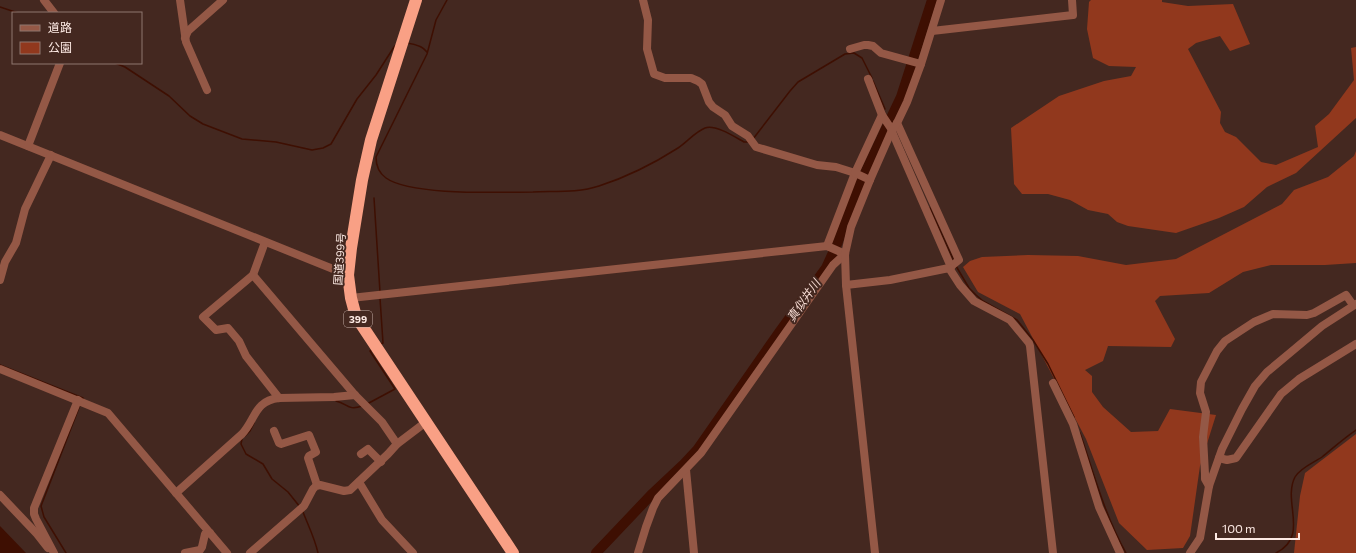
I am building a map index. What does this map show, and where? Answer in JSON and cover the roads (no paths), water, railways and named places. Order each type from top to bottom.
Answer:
[{"type":"highway","name":"国道399号","points":[[416,0],[371,140],[351,248],[348,275],[350,298],[355,313],[362,324],[513,553]]},
{"type":"street","points":[[44,0],[53,12]]},
{"type":"street","points":[[180,0],[185,38],[207,90]]},
{"type":"street","points":[[185,38],[188,31],[223,0]]},
{"type":"street","points":[[643,0],[648,20],[647,49],[654,74],[664,78],[691,78],[698,81],[702,84],[709,102],[713,107],[725,115],[732,126],[756,147],[817,165],[836,167],[869,180]]},
{"type":"street","points":[[875,553],[843,253],[869,180],[891,129],[898,122],[932,31],[941,0]]},
{"type":"street","points":[[932,31],[1073,15],[1072,0]]},
{"type":"street","points":[[850,49],[864,44],[874,46],[881,53],[920,64]]},
{"type":"street","points":[[28,146],[60,64]]},
{"type":"street","points":[[868,79],[883,116],[891,129],[960,285],[974,302],[1010,320],[1030,346],[1054,553]]},
{"type":"street","points":[[828,246],[856,174],[883,116]]},
{"type":"street","points":[[846,285],[890,280],[952,266],[959,260],[898,122]]},
{"type":"street","points":[[0,135],[348,275]]},
{"type":"street","points":[[0,280],[5,262],[16,243],[25,210],[51,155]]},
{"type":"street","points":[[265,242],[253,275],[203,317],[216,330],[228,328],[239,341],[246,356],[280,398]]},
{"type":"street","points":[[350,298],[828,246],[843,253]]},
{"type":"street","points":[[638,553],[646,527],[658,498],[701,453],[833,265],[843,253]]},
{"type":"street","points":[[253,275],[355,394],[382,422],[397,444]]},
{"type":"street","points":[[1190,553],[1200,538],[1209,486],[1219,458],[1255,386],[1267,372],[1322,326],[1354,305],[1346,295],[1314,313],[1307,315],[1269,315],[1254,322],[1225,341],[1217,351],[1201,382],[1200,389],[1206,412],[1204,460],[1206,479],[1209,486]]},
{"type":"street","points":[[1219,458],[1227,460],[1236,458],[1254,435],[1281,394],[1299,379],[1356,344]]},
{"type":"street","points":[[0,369],[108,413],[227,553]]},
{"type":"street","points":[[1053,383],[1073,424],[1099,507],[1120,553]]},
{"type":"street","points":[[176,493],[242,434],[249,426],[259,407],[280,398],[334,397],[355,394]]},
{"type":"street","points":[[53,553],[36,519],[34,508],[78,400]]},
{"type":"street","points":[[318,485],[346,491],[350,490],[381,462],[397,444],[426,422]]},
{"type":"street","points":[[274,431],[279,443],[281,444],[309,435],[316,452],[308,458],[318,485]]},
{"type":"street","points":[[361,454],[368,449],[381,462]]},
{"type":"street","points":[[686,470],[694,553]]},
{"type":"street","points":[[359,482],[379,516],[414,553]]},
{"type":"street","points":[[250,553],[302,508],[313,489],[318,485]]},
{"type":"street","points":[[0,495],[38,534],[53,553]]},
{"type":"street","points":[[185,553],[200,550],[206,534],[210,533]]},
{"type":"waterway","points":[[447,0],[436,20],[427,54],[376,157],[377,166],[381,174],[398,184],[415,188],[457,192],[533,192],[583,190],[609,182],[649,165],[678,148],[705,128],[709,127],[719,129],[744,142],[748,142]]},
{"type":"waterway","name":"真似井川","points":[[596,553],[651,495],[697,450],[826,268],[837,244],[857,190],[901,97],[932,0]]},
{"type":"waterway","points":[[0,7],[15,12]]},
{"type":"waterway","points":[[407,43],[421,47],[427,52]]},
{"type":"waterway","points":[[118,64],[125,67],[169,96],[190,116],[203,124],[242,139],[276,142],[312,150],[323,148],[331,144],[357,99],[376,75],[396,45]]},
{"type":"waterway","points":[[753,139],[798,82],[845,54],[854,53],[862,58],[872,78]]},
{"type":"waterway","points":[[873,81],[885,109]]},
{"type":"waterway","points":[[374,198],[380,292]]},
{"type":"waterway","points":[[930,208],[954,261]]},
{"type":"waterway","points":[[956,266],[969,288],[976,295],[983,301],[1017,320],[1033,340],[1048,364],[1074,417]]},
{"type":"waterway","points":[[380,298],[383,343],[380,344]]},
{"type":"waterway","points":[[367,404],[395,389],[370,351],[372,350]]},
{"type":"waterway","points":[[0,365],[83,399]]},
{"type":"waterway","points":[[336,401],[354,408],[362,406]]},
{"type":"waterway","points":[[66,553],[44,517],[41,506],[80,405]]},
{"type":"waterway","points":[[245,436],[250,431],[254,423]]},
{"type":"waterway","points":[[1276,553],[1286,546],[1294,528],[1291,497],[1295,477],[1303,468],[1322,457],[1356,430]]},
{"type":"waterway","points":[[1080,433],[1106,510],[1126,553]]},
{"type":"waterway","points":[[242,439],[241,444],[246,454],[263,464],[272,479],[288,492],[300,507]]},
{"type":"waterway","points":[[303,512],[318,553]]}]
